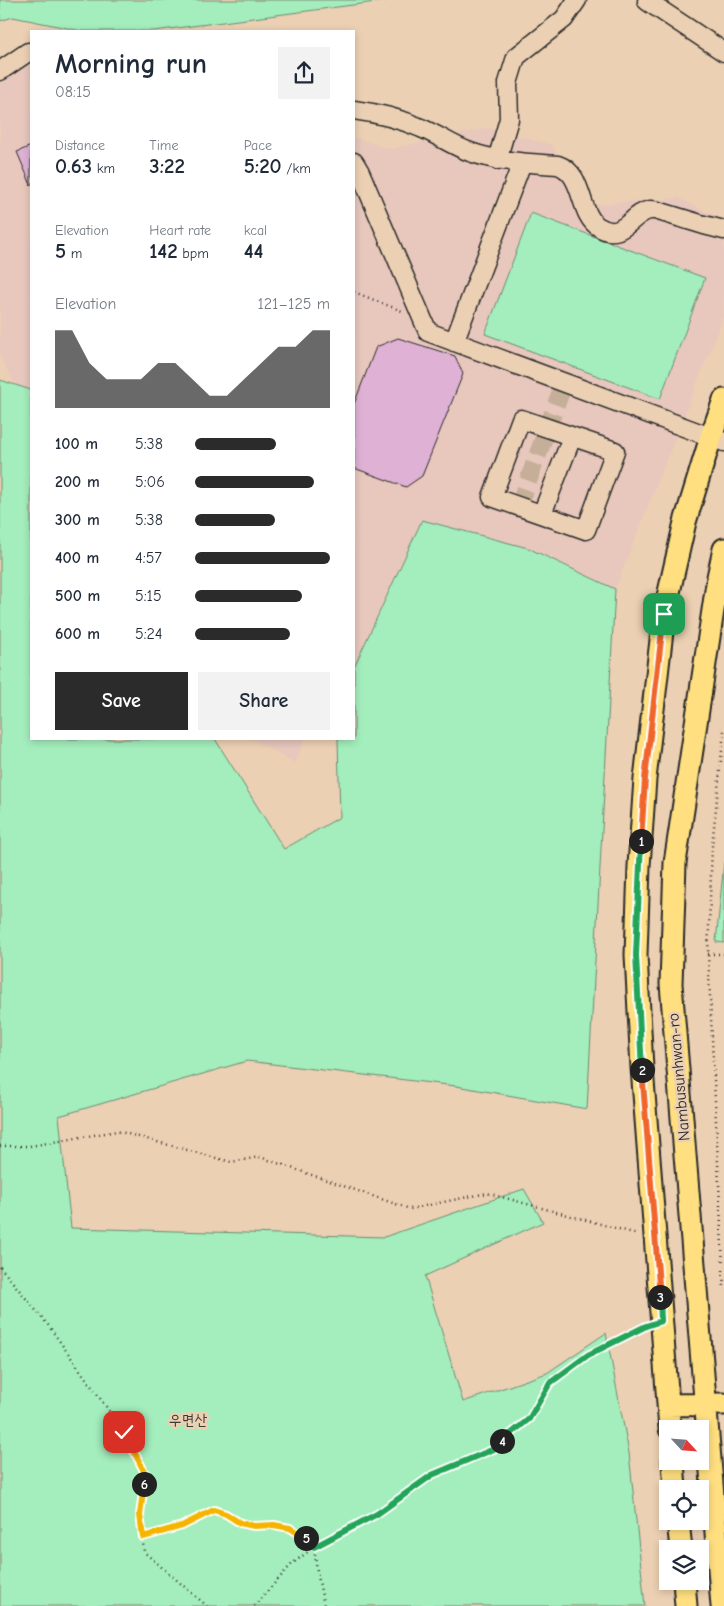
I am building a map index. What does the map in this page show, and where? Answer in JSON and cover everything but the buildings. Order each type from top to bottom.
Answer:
[{"type":"main road","name":"Nambusunhwan-ro","points":[[669,1420],[642,1068],[636,955],[639,866],[645,779],[664,614],[686,522],[717,440],[724,400]]},
{"type":"main road","name":"Nambusunhwan-ro","points":[[722,1606],[714,1404],[671,984],[676,863],[718,577],[724,549]]},
{"type":"main road","points":[[668,1405],[714,1404]]},
{"type":"main road","points":[[685,1590],[686,1606]]},
{"type":"street","points":[[497,160],[509,120],[508,83],[516,57],[564,19],[577,0]]},
{"type":"street","points":[[647,1],[724,52]]},
{"type":"street","points":[[0,71],[30,52]]},
{"type":"street","points":[[355,110],[421,128],[468,152],[497,160],[558,165],[566,168],[572,175],[594,223],[607,230],[614,231],[622,228],[650,210],[658,210],[724,230]]},
{"type":"street","points":[[355,164],[428,332],[717,440]]},
{"type":"street","points":[[454,342],[520,168]]},
{"type":"street","points":[[521,419],[572,436],[616,451],[586,530],[492,497],[521,419]]},
{"type":"street","points":[[542,514],[572,436]]},
{"type":"path","points":[[355,292],[422,319]]},
{"type":"path","points":[[724,731],[712,846],[708,954],[724,1288]]},
{"type":"path","points":[[708,954],[724,954]]},
{"type":"path","points":[[0,1146],[30,1146],[117,1131],[231,1162],[260,1157],[410,1208],[487,1193],[655,1238]]},
{"type":"path","points":[[0,1268],[48,1325],[124,1432],[146,1475],[140,1515],[144,1552],[206,1606]]},
{"type":"path","points":[[254,1606],[292,1564],[314,1547],[377,1514],[432,1475],[494,1449],[529,1419],[550,1383],[588,1355],[646,1326],[661,1321]]},
{"type":"path","points":[[143,1537],[182,1526],[214,1510],[226,1514],[240,1523],[254,1526],[274,1525],[290,1528],[305,1536],[314,1547],[324,1606]]},
{"type":"shaded area","points":[[30,63],[30,390],[15,385],[0,356],[0,71]]},
{"type":"shaded area","points":[[487,128],[552,145],[588,205],[678,198],[724,220],[724,315],[615,589],[528,548],[422,520],[355,662],[355,138],[390,149]]},
{"type":"shaded area","points":[[253,740],[305,740],[295,763]]},
{"type":"green space","points":[[0,0],[391,0],[162,30],[77,30],[13,17],[0,21]]},
{"type":"green space","points":[[531,213],[705,278],[660,399],[485,334]]},
{"type":"green space","name":"우면산","points":[[0,380],[30,390],[30,740],[216,740],[284,849],[340,817],[338,740],[355,740],[355,665],[422,520],[528,548],[615,589],[587,1109],[456,1086],[247,1061],[59,1116],[71,1228],[384,1237],[524,1189],[543,1222],[425,1276],[463,1402],[547,1373],[606,1333],[629,1453],[645,1606],[0,1606]]},
{"type":"green space","points":[[724,862],[724,943],[716,942]]},
{"type":"tunnel","points":[[519,506],[564,383]]},
{"type":"route","points":[[124,1432],[146,1475],[140,1515],[143,1537],[182,1526],[214,1510],[226,1514],[240,1523],[254,1526],[274,1525],[290,1528],[305,1536],[314,1547],[377,1514],[432,1475],[494,1449],[529,1419],[550,1383],[588,1355],[646,1326],[661,1321],[642,1068],[636,955],[639,866],[645,779],[664,614]]}]
